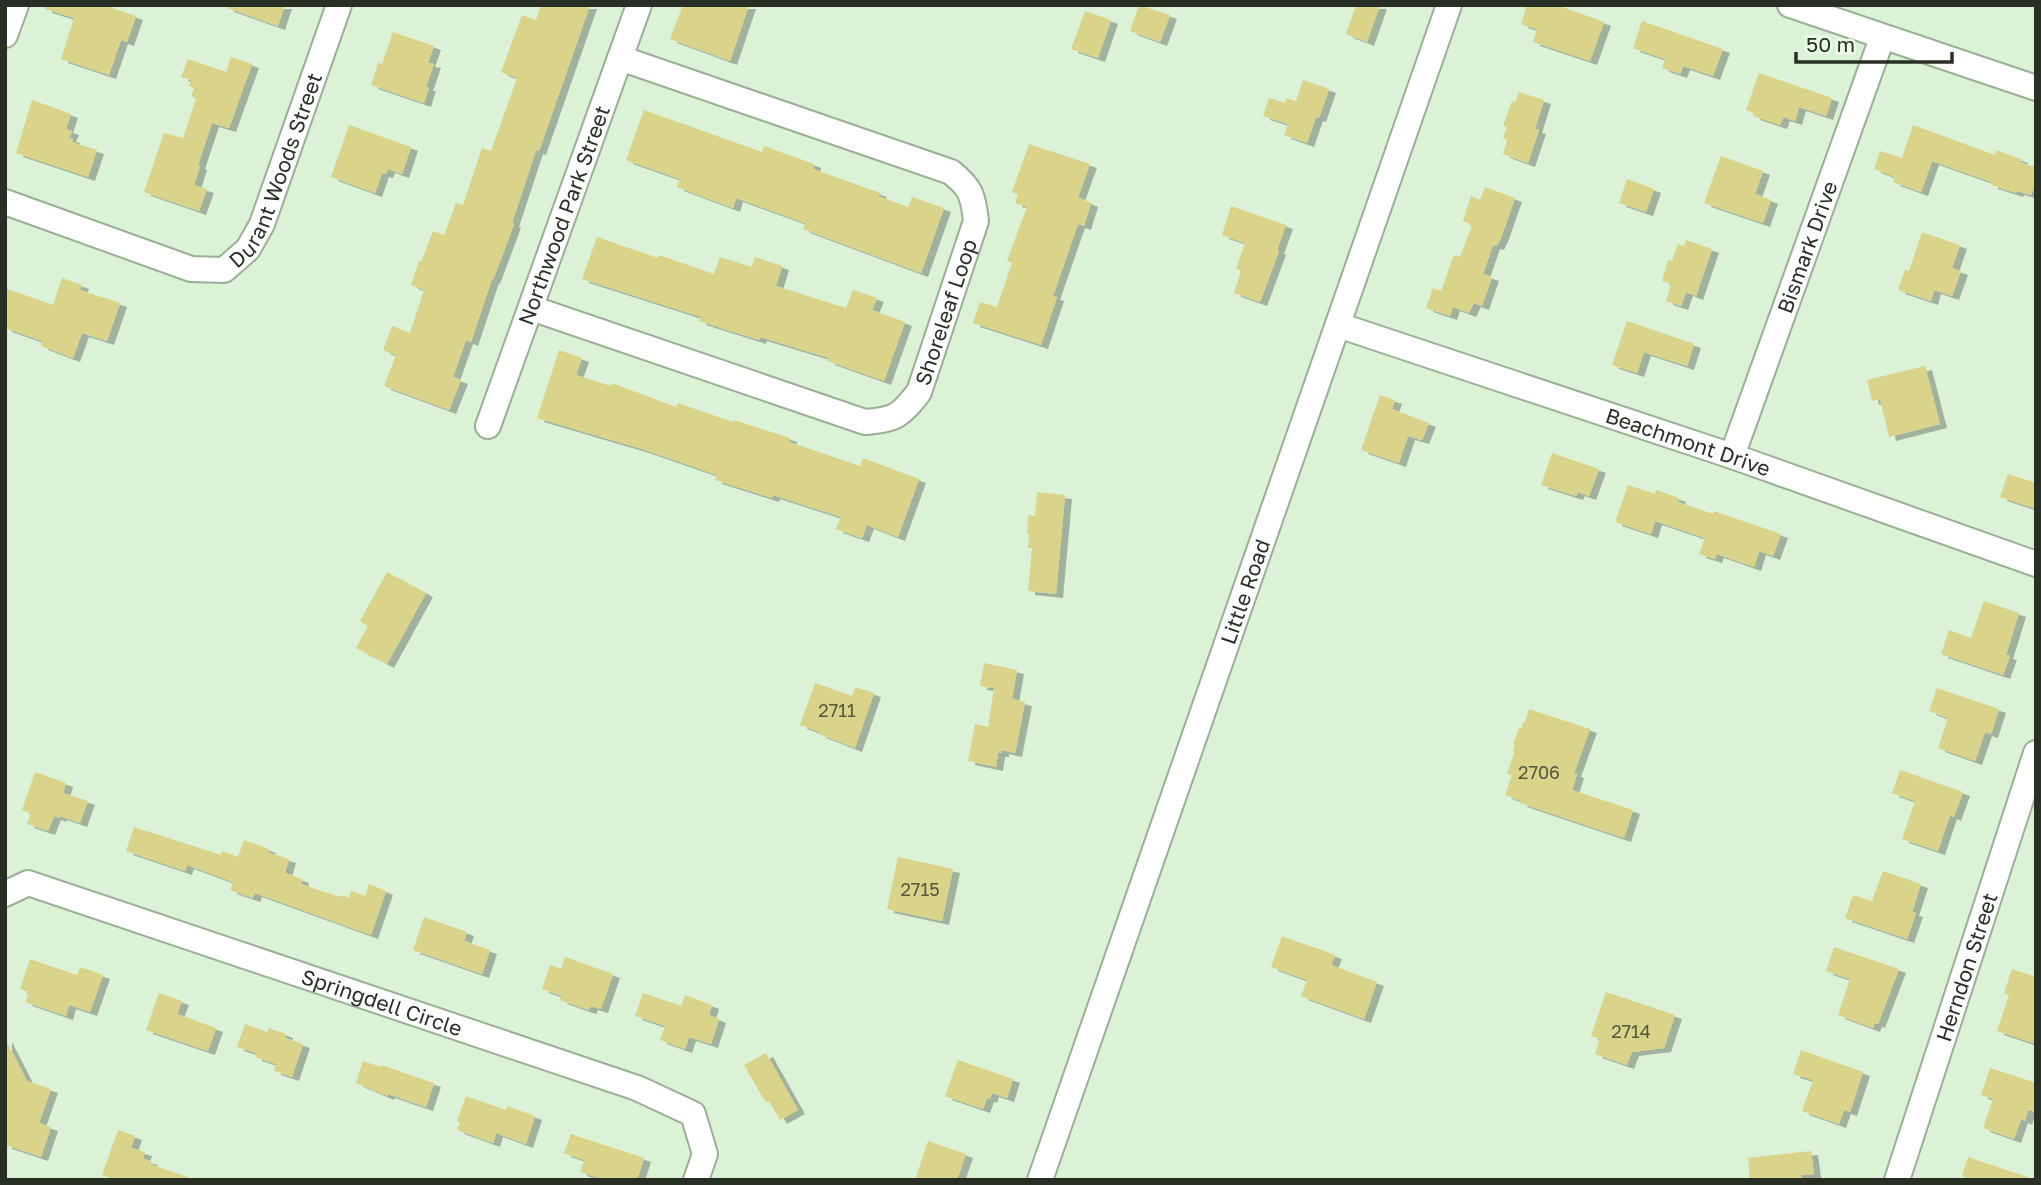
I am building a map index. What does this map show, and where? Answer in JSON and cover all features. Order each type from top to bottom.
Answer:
[{"type":"street","points":[[5,36],[16,5]]},
{"type":"street","name":"Durant Woods Street","points":[[5,202],[191,269],[224,270],[248,249],[262,224],[339,5]]},
{"type":"street","name":"Northwood Park Street","points":[[488,426],[639,5]]},
{"type":"street","name":"Little Road","points":[[1040,1180],[1449,5]]},
{"type":"street","points":[[1790,5],[2036,88]]},
{"type":"street","name":"Bismark Drive","points":[[1732,456],[1882,38]]},
{"type":"street","name":"Shoreleaf Loop","points":[[531,308],[865,422],[887,421],[904,410],[919,392],[976,220],[972,195],[965,183],[951,172],[620,58]]},
{"type":"street","name":"Beachmont Drive","points":[[1338,325],[1732,456],[2036,564]]},
{"type":"street","name":"Herndon Street","points":[[1897,1180],[2036,753]]},
{"type":"street","name":"Springdell Circle","points":[[5,894],[28,883],[637,1088],[693,1114],[705,1154],[696,1180]]},
{"type":"building","points":[[45,5],[103,5],[136,16],[127,42],[121,40],[109,75],[61,59],[74,18],[45,9]]},
{"type":"building","points":[[227,5],[285,5],[278,26],[227,8]]},
{"type":"building","points":[[541,5],[590,5],[539,151],[536,150],[512,223],[514,224],[471,342],[466,340],[453,377],[461,380],[449,410],[384,386],[396,355],[383,350],[392,326],[410,333],[424,290],[411,285],[419,261],[421,262],[433,231],[444,235],[456,203],[463,205],[482,148],[491,151],[517,78],[501,72],[522,15],[536,20]]},
{"type":"building","points":[[683,5],[749,5],[730,61],[670,39]]},
{"type":"building","points":[[1139,5],[1170,15],[1160,42],[1130,31]]},
{"type":"building","points":[[1356,5],[1380,5],[1367,42],[1346,34]]},
{"type":"building","points":[[1527,5],[1557,5],[1604,22],[1590,61],[1533,42],[1537,29],[1521,24]]},
{"type":"building","points":[[1085,11],[1111,20],[1098,58],[1071,49]]},
{"type":"building","points":[[1642,21],[1723,49],[1713,76],[1683,66],[1680,74],[1662,68],[1665,59],[1633,48]]},
{"type":"building","points":[[393,32],[434,46],[428,63],[434,64],[424,103],[371,85],[378,63],[382,64]]},
{"type":"building","points":[[231,57],[252,64],[229,128],[212,123],[194,185],[207,189],[199,211],[144,192],[164,133],[183,138],[196,99],[191,96],[194,88],[189,86],[191,80],[181,77],[188,59],[226,72]]},
{"type":"building","points":[[1759,73],[1832,98],[1826,116],[1799,107],[1795,121],[1783,117],[1780,125],[1753,116],[1754,113],[1746,110]]},
{"type":"building","points":[[1303,80],[1329,89],[1307,143],[1284,135],[1288,124],[1263,116],[1269,98],[1285,103],[1287,98],[1296,101]]},
{"type":"building","points":[[1519,92],[1544,100],[1535,129],[1539,130],[1528,163],[1503,154],[1507,140],[1503,138],[1507,127],[1503,126],[1512,101],[1515,102]]},
{"type":"building","points":[[32,100],[71,114],[66,129],[72,131],[69,138],[73,139],[72,142],[97,150],[88,177],[16,153]]},
{"type":"building","points":[[644,110],[762,152],[764,146],[814,164],[813,169],[880,193],[878,196],[908,207],[912,197],[944,208],[921,273],[803,229],[805,223],[736,198],[733,208],[677,187],[680,179],[626,160]]},
{"type":"building","points":[[349,125],[411,147],[402,174],[388,169],[386,174],[382,173],[375,193],[331,177]]},
{"type":"building","points":[[1913,125],[1995,155],[1996,150],[2036,167],[2036,181],[2031,195],[1991,185],[1991,182],[1932,161],[1921,192],[1893,182],[1895,177],[1874,169],[1880,151],[1902,158]]},
{"type":"building","points":[[1029,144],[1090,164],[1078,197],[1091,203],[1084,226],[1078,224],[1053,296],[1057,297],[1041,345],[973,323],[980,302],[997,307],[1012,263],[1007,261],[1027,207],[1015,203],[1018,195],[1012,192]]},
{"type":"building","points":[[1721,156],[1763,171],[1755,194],[1771,200],[1763,223],[1704,203]]},
{"type":"building","points":[[1627,179],[1654,189],[1646,212],[1619,203]]},
{"type":"building","points":[[1485,187],[1515,198],[1502,235],[1497,246],[1493,245],[1483,274],[1492,277],[1482,306],[1474,303],[1469,313],[1453,307],[1450,316],[1426,308],[1433,288],[1441,291],[1454,255],[1460,257],[1472,225],[1463,221],[1471,196],[1480,200]]},
{"type":"building","points":[[1231,206],[1286,225],[1260,302],[1234,293],[1241,271],[1236,269],[1245,243],[1222,235]]},
{"type":"building","points":[[1922,232],[1960,245],[1952,268],[1961,271],[1952,296],[1934,290],[1931,301],[1898,290],[1905,270],[1909,271]]},
{"type":"building","points":[[597,237],[714,274],[720,257],[752,267],[755,257],[782,266],[776,286],[846,308],[853,290],[877,298],[872,310],[905,322],[884,381],[828,361],[829,358],[699,321],[701,317],[582,279]]},
{"type":"building","points":[[1686,240],[1712,249],[1696,296],[1686,292],[1681,306],[1666,301],[1671,284],[1662,281],[1668,260],[1672,261],[1678,244],[1684,246]]},
{"type":"building","points":[[62,278],[82,285],[80,290],[120,303],[107,341],[82,333],[73,358],[41,346],[42,341],[5,328],[5,288],[53,305]]},
{"type":"building","points":[[1627,321],[1694,344],[1687,366],[1644,352],[1637,373],[1612,365]]},
{"type":"building","points":[[559,350],[582,358],[576,375],[611,386],[612,383],[676,407],[678,403],[733,422],[734,420],[790,438],[789,442],[860,466],[863,458],[919,479],[898,537],[867,525],[862,538],[836,529],[841,517],[715,480],[717,475],[642,449],[537,418]]},
{"type":"building","points":[[1925,366],[1940,424],[1889,437],[1880,399],[1872,401],[1867,380]]},
{"type":"building","points":[[1380,395],[1395,400],[1392,409],[1429,423],[1422,440],[1408,436],[1399,463],[1361,450]]},
{"type":"building","points":[[1552,453],[1599,469],[1589,496],[1578,492],[1576,496],[1541,485]]},
{"type":"building","points":[[2008,474],[2036,483],[2036,509],[2000,497]]},
{"type":"building","points":[[1628,485],[1655,494],[1656,490],[1679,498],[1678,502],[1781,534],[1773,556],[1759,551],[1754,567],[1717,554],[1715,559],[1699,554],[1705,538],[1655,521],[1651,534],[1615,522]]},
{"type":"building","points":[[1037,492],[1065,495],[1056,594],[1028,591],[1032,548],[1028,548],[1028,515],[1035,516]]},
{"type":"building","points":[[387,572],[426,593],[387,664],[356,648],[368,626],[360,621]]},
{"type":"building","points":[[1984,601],[2019,613],[2003,675],[1941,654],[1949,630],[1971,638]]},
{"type":"building","points":[[984,663],[1017,670],[1012,699],[1025,702],[1015,753],[1002,750],[1002,753],[998,753],[996,767],[968,761],[975,724],[988,727],[994,688],[980,686]]},
{"type":"building","points":[[815,683],[852,696],[855,687],[874,693],[855,748],[800,725]]},
{"type":"building","points":[[1937,688],[1999,709],[1991,734],[1985,732],[1975,761],[1938,748],[1948,718],[1929,711]]},
{"type":"building","points":[[1529,709],[1590,729],[1574,773],[1577,774],[1572,790],[1633,810],[1624,838],[1520,803],[1521,801],[1505,795],[1512,775],[1507,774],[1514,753],[1513,744]]},
{"type":"building","points":[[1900,770],[1963,792],[1954,817],[1950,815],[1938,851],[1902,839],[1915,801],[1892,793]]},
{"type":"building","points":[[35,772],[66,783],[63,793],[88,801],[80,823],[54,816],[48,831],[27,824],[31,813],[22,810]]},
{"type":"building","points":[[134,827],[221,855],[222,851],[238,857],[244,840],[269,849],[267,852],[289,859],[285,873],[302,879],[301,884],[340,897],[349,898],[351,891],[365,896],[369,884],[386,891],[371,935],[255,893],[253,898],[230,890],[233,882],[187,865],[185,871],[126,851]]},
{"type":"building","points":[[898,857],[953,869],[942,921],[887,909]]},
{"type":"building","points":[[1883,871],[1921,884],[1912,912],[1916,913],[1907,939],[1845,918],[1853,895],[1872,901]]},
{"type":"building","points":[[424,917],[467,932],[464,941],[490,950],[482,974],[413,950]]},
{"type":"building","points":[[1282,936],[1335,955],[1331,965],[1377,982],[1364,1019],[1301,996],[1307,980],[1271,967]]},
{"type":"building","points":[[1834,947],[1899,969],[1878,1024],[1875,1023],[1873,1028],[1838,1015],[1850,979],[1826,971]]},
{"type":"building","points":[[565,957],[613,974],[601,1009],[591,1006],[589,1010],[560,1000],[562,996],[542,989],[550,965],[561,969]]},
{"type":"building","points":[[30,959],[77,975],[80,967],[103,975],[90,1012],[69,1005],[66,1016],[25,1002],[29,992],[20,989]]},
{"type":"building","points":[[2012,969],[2036,977],[2036,1033],[2033,1043],[1997,1031],[2009,995],[2004,993]]},
{"type":"building","points":[[1606,992],[1675,1015],[1664,1048],[1632,1052],[1627,1065],[1595,1054],[1600,1039],[1591,1036]]},
{"type":"building","points":[[159,993],[182,1001],[177,1014],[216,1028],[208,1051],[146,1030]]},
{"type":"building","points":[[643,993],[681,1006],[685,995],[712,1005],[709,1015],[719,1019],[711,1044],[689,1037],[685,1049],[660,1040],[665,1026],[635,1016]]},
{"type":"building","points":[[245,1024],[267,1032],[269,1028],[286,1034],[285,1038],[303,1044],[292,1077],[274,1071],[276,1064],[255,1057],[256,1053],[237,1047]]},
{"type":"building","points":[[5,1038],[27,1081],[51,1089],[39,1123],[51,1127],[41,1157],[5,1145]]},
{"type":"building","points":[[1801,1050],[1863,1072],[1850,1112],[1844,1110],[1839,1124],[1802,1111],[1813,1080],[1793,1074]]},
{"type":"building","points":[[766,1053],[798,1110],[780,1120],[769,1101],[766,1103],[744,1065]]},
{"type":"building","points":[[958,1060],[1013,1079],[1007,1098],[992,1093],[983,1109],[945,1096]]},
{"type":"building","points":[[363,1061],[434,1083],[426,1107],[388,1094],[387,1096],[356,1083]]},
{"type":"building","points":[[1990,1068],[2036,1083],[2036,1112],[2028,1110],[2025,1121],[2021,1119],[2014,1139],[1983,1128],[1993,1099],[1981,1095]]},
{"type":"building","points":[[466,1096],[506,1110],[507,1106],[535,1116],[526,1144],[496,1133],[493,1143],[457,1130],[460,1122],[457,1121]]},
{"type":"building","points":[[118,1130],[135,1136],[131,1148],[145,1152],[143,1159],[151,1161],[150,1164],[188,1177],[188,1180],[117,1180],[102,1175]]},
{"type":"building","points":[[571,1134],[644,1158],[637,1180],[604,1180],[580,1172],[584,1160],[564,1153]]},
{"type":"building","points":[[928,1141],[966,1154],[957,1180],[915,1180]]},
{"type":"building","points":[[1811,1151],[1814,1174],[1801,1175],[1802,1180],[1750,1180],[1748,1158]]},
{"type":"building","points":[[1968,1157],[2028,1177],[2028,1180],[1971,1180],[1962,1176]]}]
